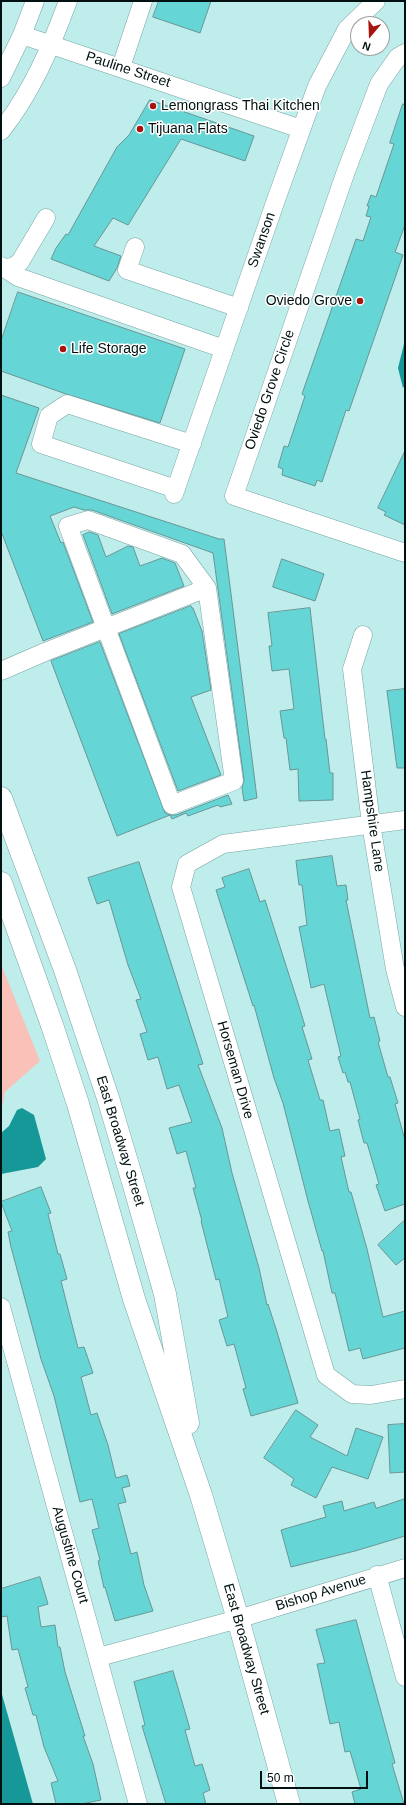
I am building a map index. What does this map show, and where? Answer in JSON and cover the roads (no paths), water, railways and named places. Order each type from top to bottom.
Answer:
[{"type":"main road","name":"East Broadway Street","points":[[1,798],[36,887],[65,970],[106,1091],[133,1182],[164,1294],[201,1495]]},
{"type":"main road","name":"East Broadway Street","points":[[1,884],[52,1025],[76,1097],[134,1299],[201,1495],[238,1619],[289,1804]]},
{"type":"street","points":[[1,78],[22,35],[35,1]]},
{"type":"street","points":[[1,131],[35,80],[52,45],[68,1]]},
{"type":"street","points":[[121,67],[143,1]]},
{"type":"street","name":"Swanson","points":[[192,444],[67,404],[49,416],[41,444],[175,491],[192,444],[238,308],[317,86],[346,29],[376,1]]},
{"type":"street","name":"Pauline Street","points":[[22,35],[121,67],[301,129]]},
{"type":"street","name":"Oviedo Grove Circle","points":[[405,53],[398,57],[379,84],[376,91],[345,174],[234,496],[405,553]]},
{"type":"street","points":[[2,271],[20,262],[46,218]]},
{"type":"street","points":[[135,246],[128,270],[238,308]]},
{"type":"street","points":[[2,271],[224,349]]},
{"type":"street","points":[[88,520],[182,554],[207,588],[234,781],[172,806],[68,526],[88,520]]},
{"type":"street","points":[[1,671],[207,588]]},
{"type":"street","name":"Hampshire Lane","points":[[363,635],[352,669],[371,824],[395,969],[405,1007]]},
{"type":"street","name":"Horseman Drive","points":[[405,820],[223,844],[187,864],[181,887],[326,1375],[352,1394],[371,1395],[405,1388]]},
{"type":"street","name":"Augustine Court","points":[[1,1307],[99,1657],[138,1804]]},
{"type":"street","name":"Bishop Avenue","points":[[99,1657],[238,1619],[405,1568]]},
{"type":"street","points":[[377,1576],[405,1677]]},
{"type":"water","points":[[405,340],[405,385],[403,388],[398,368]]},
{"type":"water","points":[[22,1108],[34,1115],[46,1159],[38,1167],[1,1174],[1,1133],[9,1126],[17,1110]]},
{"type":"water","points":[[1,1691],[33,1804],[1,1804]]},
{"type":"place","name":"Lemongrass Thai Kitchen","points":[[153,106]]},
{"type":"place","name":"Tijuana Flats","points":[[140,129]]},
{"type":"place","name":"Oviedo Grove","points":[[360,301]]},
{"type":"place","name":"Life Storage","points":[[63,349]]}]
